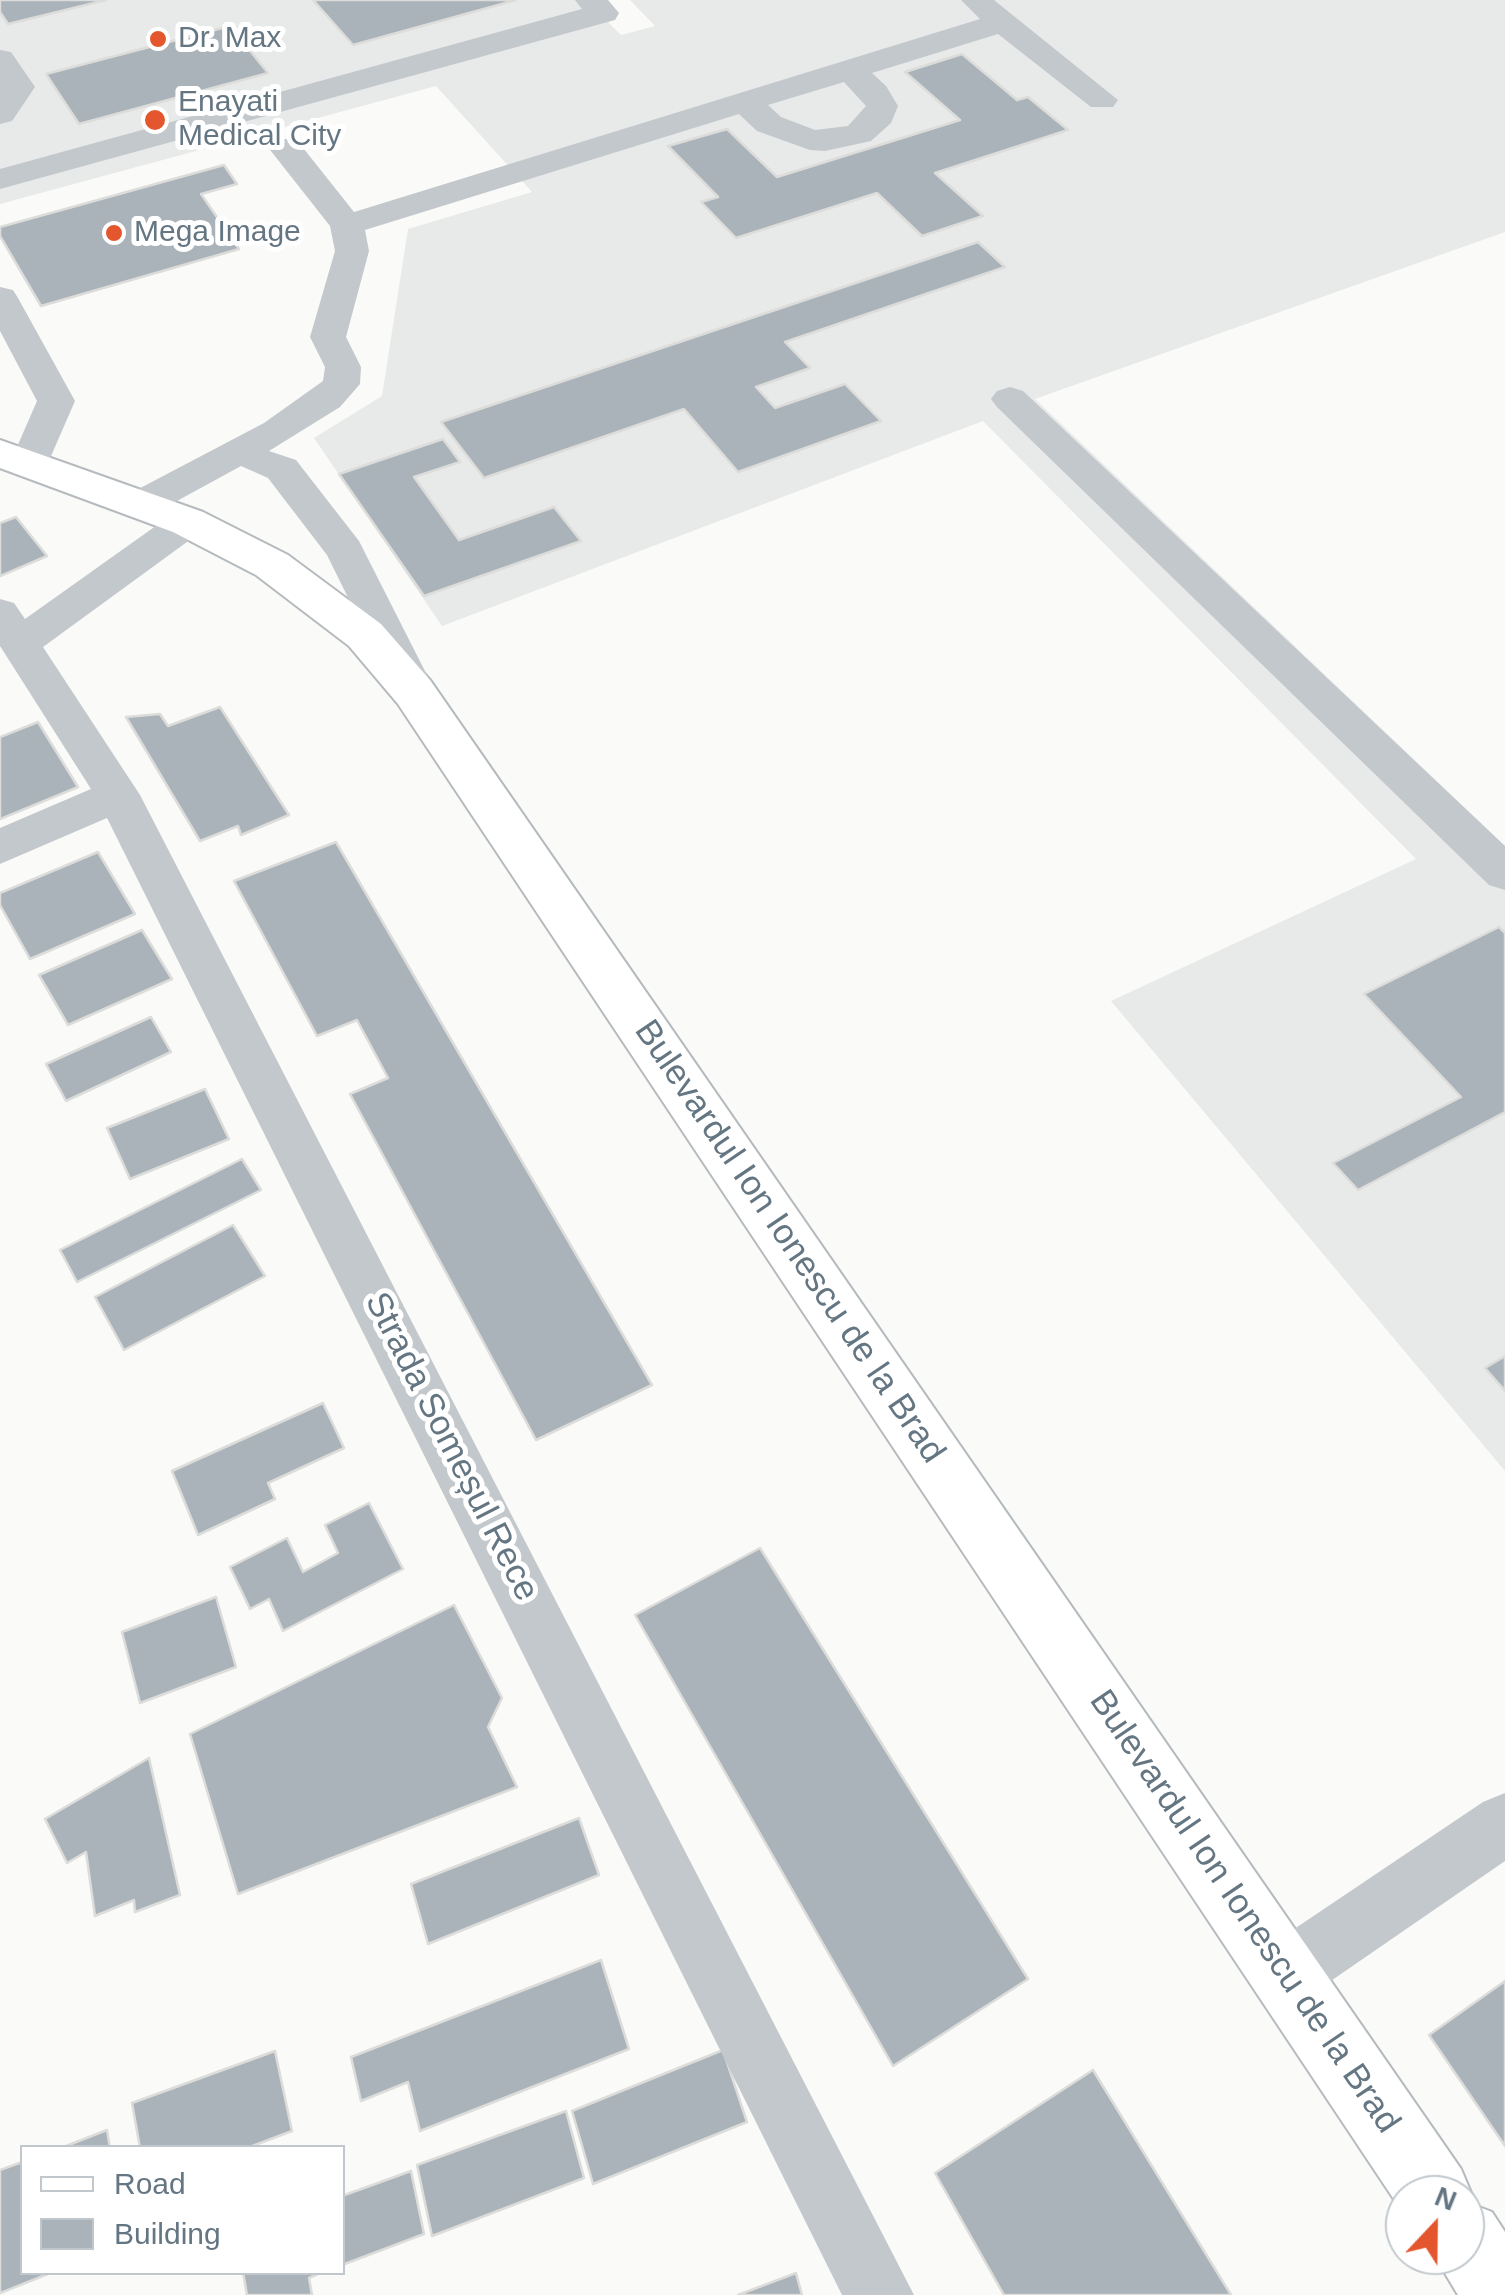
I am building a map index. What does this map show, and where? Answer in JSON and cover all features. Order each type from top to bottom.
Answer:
[{"type":"main road","name":"Bulevardul Ion Ionescu de la Brad","points":[[14,458],[164,513],[272,565],[364,635],[414,692],[1422,2175]]},
{"type":"main road","points":[[1485,2268],[1503,2295]]},
{"type":"street","points":[[0,132],[13,175],[604,14],[590,0]]},
{"type":"street","points":[[976,0],[1102,100]]},
{"type":"street","points":[[347,225],[1004,22]]},
{"type":"street","points":[[0,59],[19,88],[0,114]]},
{"type":"street","points":[[746,102],[769,124],[789,134],[825,141],[859,134],[879,116],[882,106],[876,93],[850,70]]},
{"type":"street","points":[[11,627],[245,447],[327,399],[340,384],[344,367],[328,337],[352,251],[347,225],[284,146]]},
{"type":"street","points":[[0,298],[56,401],[14,458]]},
{"type":"street","points":[[1010,399],[1505,872]]},
{"type":"street","points":[[245,447],[257,462],[282,470],[345,550],[414,692]]},
{"type":"street","name":"Strada Someșul Rece","points":[[11,627],[118,795],[879,2295]]},
{"type":"street","points":[[0,847],[118,795]]},
{"type":"street","points":[[1286,1973],[1505,1824]]},
{"type":"shaded area","points":[[0,0],[586,0],[621,35],[655,26],[630,0],[1505,0],[1505,232],[1035,399],[1505,846],[1505,1471],[1111,1001],[1416,859],[983,421],[442,626],[314,438],[382,396],[408,229],[532,192],[436,86],[0,204]]},
{"type":"building","points":[[0,0],[106,0],[8,24],[0,12]]},
{"type":"building","points":[[313,0],[516,0],[353,45]]},
{"type":"building","points":[[230,26],[268,73],[79,124],[46,74]]},
{"type":"building","points":[[962,54],[1017,100],[1028,97],[1068,130],[935,173],[983,216],[922,236],[877,193],[736,238],[701,202],[718,197],[668,146],[727,129],[777,177],[960,120],[905,72]]},
{"type":"building","name":"Mega Image","points":[[224,165],[237,184],[201,194],[239,249],[41,306],[0,236],[0,227]]},
{"type":"building","points":[[978,242],[1005,267],[785,342],[810,368],[756,387],[775,408],[845,384],[881,421],[738,472],[684,409],[484,478],[441,422]]},
{"type":"building","points":[[443,439],[460,462],[414,477],[459,540],[554,507],[581,541],[424,596],[339,474]]},
{"type":"building","points":[[16,517],[47,556],[0,576],[0,523]]},
{"type":"building","points":[[220,707],[289,815],[241,835],[238,826],[200,841],[126,717],[160,714],[168,726]]},
{"type":"building","points":[[38,722],[78,787],[0,819],[0,737]]},
{"type":"building","points":[[336,842],[652,1385],[536,1440],[350,1094],[388,1078],[357,1020],[317,1036],[234,881]]},
{"type":"building","points":[[98,852],[135,914],[30,959],[0,905],[0,893]]},
{"type":"building","points":[[1499,927],[1505,933],[1505,1112],[1358,1190],[1333,1163],[1461,1097],[1364,994]]},
{"type":"building","points":[[142,930],[172,979],[68,1025],[39,975]]},
{"type":"building","points":[[151,1017],[171,1052],[66,1101],[46,1064]]},
{"type":"building","points":[[205,1089],[229,1139],[130,1179],[107,1128]]},
{"type":"building","points":[[242,1159],[261,1190],[77,1282],[60,1250]]},
{"type":"building","points":[[233,1225],[265,1276],[124,1350],[95,1297]]},
{"type":"building","points":[[1505,1356],[1505,1391],[1485,1368]]},
{"type":"building","points":[[323,1403],[344,1448],[268,1483],[275,1499],[198,1535],[172,1471]]},
{"type":"building","points":[[369,1503],[403,1569],[283,1631],[269,1599],[250,1609],[230,1567],[287,1538],[303,1572],[338,1553],[325,1525]]},
{"type":"building","points":[[760,1548],[1028,1979],[893,2066],[635,1615]]},
{"type":"building","points":[[216,1597],[236,1667],[140,1703],[122,1632]]},
{"type":"building","points":[[454,1605],[502,1698],[488,1727],[517,1787],[238,1894],[190,1734]]},
{"type":"building","points":[[149,1758],[180,1895],[135,1912],[134,1900],[95,1916],[86,1852],[67,1863],[45,1819]]},
{"type":"building","points":[[579,1818],[599,1875],[428,1944],[411,1884]]},
{"type":"building","points":[[601,1960],[629,2049],[420,2131],[408,2082],[361,2101],[351,2057]]},
{"type":"building","points":[[1505,1981],[1505,2146],[1429,2035]]},
{"type":"building","points":[[723,2050],[747,2122],[593,2184],[572,2111]]},
{"type":"building","points":[[275,2051],[292,2131],[255,2145],[139,2145],[132,2103]]},
{"type":"building","points":[[1093,2070],[1231,2295],[1004,2295],[935,2173]]},
{"type":"building","points":[[566,2111],[584,2178],[432,2236],[417,2165]]},
{"type":"building","points":[[107,2130],[110,2145],[69,2145]]},
{"type":"building","points":[[20,2163],[20,2275],[45,2275],[0,2293],[0,2170]]},
{"type":"building","points":[[411,2171],[424,2234],[345,2264],[345,2195]]},
{"type":"building","points":[[796,2273],[802,2295],[738,2295]]},
{"type":"building","points":[[244,2275],[316,2275],[309,2278],[312,2295],[247,2295]]},
{"type":"place","name":"Dr. Max","points":[[158,39]]},
{"type":"place","name":"Enayati Medical City","points":[[155,120]]},
{"type":"place","name":"Mega Image","points":[[114,233]]}]
